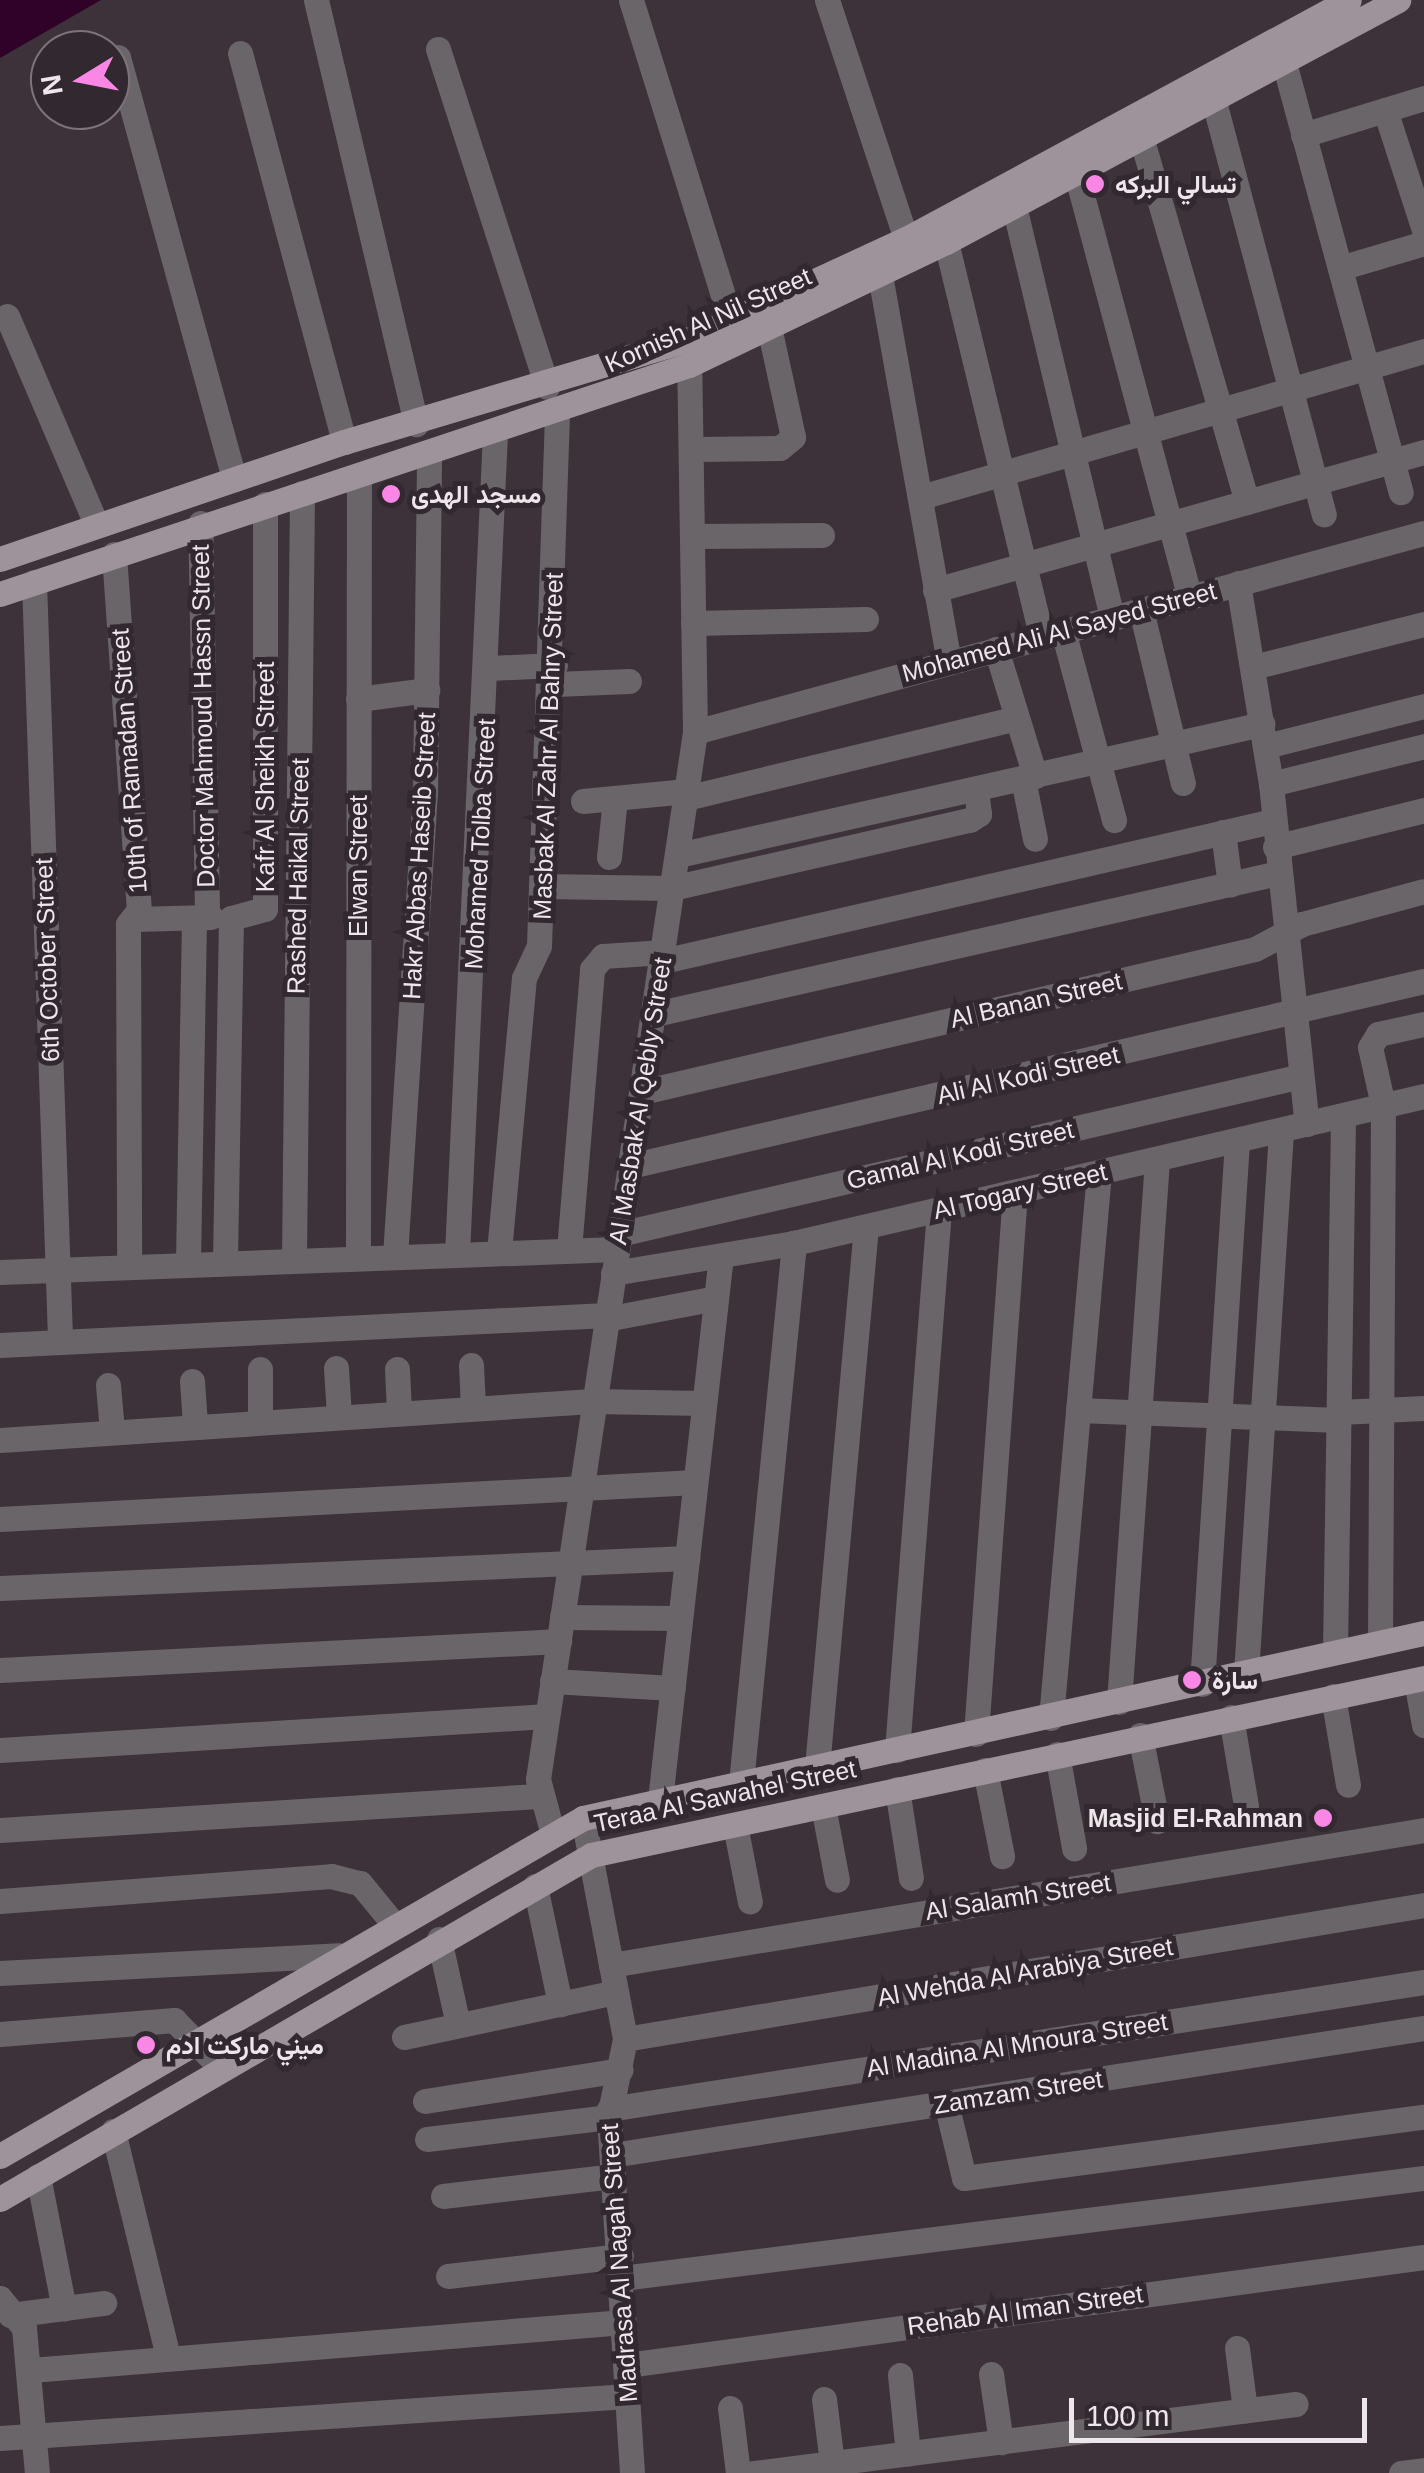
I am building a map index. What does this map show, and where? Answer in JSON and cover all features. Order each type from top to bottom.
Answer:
[{"type":"main road","name":"Kornish Al Nil Street","points":[[0,594],[200,524],[557,414],[689,365],[946,242],[1213,98],[1283,59],[1303,37],[1349,0]]},
{"type":"main road","name":"Kornish Al Nil Street","points":[[0,559],[344,442],[547,387],[731,322],[906,239],[1303,37],[1398,0]]},
{"type":"main road","name":"Teraa Al Sawahel Street","points":[[0,2156],[393,1923],[552,1831],[583,1818],[1424,1634]]},
{"type":"main road","name":"Teraa Al Sawahel Street","points":[[0,2199],[219,2066],[590,1856],[1150,1733],[1420,1679]]},
{"type":"main road","points":[[1150,1733],[1152,1694]]},
{"type":"main road","points":[[950,1739],[958,1776]]},
{"type":"street","points":[[316,0],[416,424]]},
{"type":"street","points":[[631,0],[731,322]]},
{"type":"street","points":[[826,0],[906,239]]},
{"type":"street","points":[[438,49],[547,387]]},
{"type":"street","points":[[240,53],[344,442]]},
{"type":"street","points":[[1283,59],[1402,492]]},
{"type":"street","points":[[1213,98],[1324,514]]},
{"type":"street","points":[[1303,135],[1424,98]]},
{"type":"street","points":[[130,102],[234,479]]},
{"type":"street","points":[[1385,110],[1424,230]]},
{"type":"street","points":[[1141,137],[1247,502]]},
{"type":"street","points":[[1076,173],[1190,596]]},
{"type":"street","points":[[1014,206],[1112,617]]},
{"type":"street","points":[[946,242],[1023,566],[1100,760],[1114,820]]},
{"type":"street","points":[[1340,268],[1424,244]]},
{"type":"street","points":[[880,275],[950,661]]},
{"type":"street","points":[[7,316],[97,526]]},
{"type":"street","points":[[691,450],[780,448],[793,437],[768,327]]},
{"type":"street","points":[[921,497],[1424,351]]},
{"type":"street","name":"Al Masbak Al Qebly Street","points":[[552,1831],[538,1796],[552,1681],[695,732],[689,365]]},
{"type":"street","name":"Masbak Al Zahr Al Bahry Street","points":[[499,1252],[524,978],[540,946],[555,674],[557,414]]},
{"type":"street","name":"Mohamed Tolba Street","points":[[457,1254],[489,668],[495,434]]},
{"type":"street","points":[[935,590],[1424,452]]},
{"type":"street","name":"Hakr Abbas Haseib Street","points":[[395,1256],[427,690],[429,454]]},
{"type":"street","name":"Elwan Street","points":[[358,1257],[359,475]]},
{"type":"street","name":"Rashed Haikal Street","points":[[294,1259],[302,492]]},
{"type":"street","name":"Kafr Al Sheikh Street","points":[[225,1261],[232,916],[266,909],[265,504]]},
{"type":"street","name":"Doctor Mahmoud Hassn Street","points":[[188,1262],[199,918],[207,910],[200,524]]},
{"type":"street","name":"Mohamed Ali Al Sayed Street","points":[[695,732],[1424,534]]},
{"type":"street","points":[[692,536],[822,536]]},
{"type":"street","name":"10th of Ramadan Street","points":[[114,554],[139,910],[132,919],[129,1264]]},
{"type":"street","name":"6th October Street","points":[[34,582],[60,1338]]},
{"type":"street","points":[[1238,584],[1271,784],[1291,1014],[1307,1124]]},
{"type":"street","points":[[1141,610],[1183,783]]},
{"type":"street","points":[[694,623],[866,619]]},
{"type":"street","points":[[1253,667],[1424,624]]},
{"type":"street","points":[[996,649],[1029,778],[1035,839]]},
{"type":"street","points":[[489,668],[630,681]]},
{"type":"street","points":[[358,699],[427,690]]},
{"type":"street","points":[[678,856],[1100,760],[1424,706]]},
{"type":"street","points":[[584,802],[686,795],[1016,718]]},
{"type":"street","points":[[1271,784],[1424,746]]},
{"type":"street","points":[[543,886],[672,888],[970,820],[979,814],[976,790]]},
{"type":"street","points":[[609,858],[615,798]]},
{"type":"street","points":[[569,1250],[592,969],[603,956],[663,957],[1223,832],[1274,834],[1424,810]]},
{"type":"street","points":[[1223,832],[1230,885]]},
{"type":"street","points":[[655,1014],[1278,873]]},
{"type":"street","name":"Al Banan Street","points":[[642,1092],[1255,949],[1284,932],[1424,891]]},
{"type":"street","points":[[132,919],[232,916]]},
{"type":"street","name":"Ali Al Kodi Street","points":[[630,1166],[1424,981]]},
{"type":"street","points":[[1380,1642],[1385,1410],[1383,1105],[1372,1036],[1424,1024]]},
{"type":"street","name":"Gamal Al Kodi Street","points":[[616,1252],[1300,1076]]},
{"type":"street","name":"Al Togary Street","points":[[616,1252],[721,1255],[794,1243],[1424,1096]]},
{"type":"street","points":[[1335,1652],[1342,1116]]},
{"type":"street","points":[[1246,1673],[1280,1132]]},
{"type":"street","points":[[1202,1684],[1237,1142]]},
{"type":"street","points":[[1119,1702],[1157,1160]]},
{"type":"street","points":[[1051,1718],[1099,1173]]},
{"type":"street","points":[[976,1734],[1015,1192]]},
{"type":"street","points":[[897,1750],[939,1210]]},
{"type":"street","points":[[816,1767],[866,1226]]},
{"type":"street","points":[[741,1783],[794,1243]]},
{"type":"street","points":[[0,1272],[58,1266],[569,1250],[616,1252]]},
{"type":"street","points":[[660,1800],[721,1255]]},
{"type":"street","points":[[0,1345],[60,1338],[606,1317],[716,1298]]},
{"type":"street","points":[[471,1365],[473,1408]]},
{"type":"street","points":[[336,1368],[339,1416]]},
{"type":"street","points":[[260,1369],[260,1420]]},
{"type":"street","points":[[397,1369],[399,1412]]},
{"type":"street","points":[[192,1381],[195,1424]]},
{"type":"street","points":[[108,1384],[112,1430]]},
{"type":"street","points":[[0,1440],[195,1424],[592,1401],[704,1403]]},
{"type":"street","points":[[1078,1410],[1262,1418],[1424,1408]]},
{"type":"street","points":[[0,1519],[580,1482],[696,1482]]},
{"type":"street","points":[[0,1588],[572,1557],[687,1558]]},
{"type":"street","points":[[0,1670],[680,1618]]},
{"type":"street","points":[[1420,1679],[1424,1725]]},
{"type":"street","points":[[552,1681],[672,1688]]},
{"type":"street","points":[[1333,1696],[1348,1785]]},
{"type":"street","points":[[0,1750],[548,1716]]},
{"type":"street","points":[[1232,1717],[1246,1806]]},
{"type":"street","points":[[1150,1733],[1158,1821]]},
{"type":"street","points":[[1057,1754],[1074,1848]]},
{"type":"street","points":[[985,1770],[1002,1856]]},
{"type":"street","points":[[897,1790],[912,1878]]},
{"type":"street","points":[[0,1830],[538,1796]]},
{"type":"street","points":[[823,1806],[837,1880]]},
{"type":"street","name":"Madrasa Al Nagah Street","points":[[583,1818],[625,2039],[609,2113],[632,2473]]},
{"type":"street","points":[[735,1825],[750,1902]]},
{"type":"street","name":"Al Salamh Street","points":[[611,1965],[1424,1830]]},
{"type":"street","points":[[0,1901],[331,1876],[360,1883],[393,1923]]},
{"type":"street","points":[[534,1886],[560,2004]]},
{"type":"street","name":"Al Wehda Al Arabiya Street","points":[[625,2039],[1424,1904]]},
{"type":"street","points":[[439,1939],[458,2025]]},
{"type":"street","points":[[0,1973],[339,1955]]},
{"type":"street","name":"Al Madina Al Mnoura Street","points":[[427,2139],[1424,1982]]},
{"type":"street","points":[[404,2037],[616,1992]]},
{"type":"street","points":[[0,2034],[162,2020],[200,2038],[219,2066]]},
{"type":"street","name":"Zamzam Street","points":[[443,2196],[946,2103],[1424,2028]]},
{"type":"street","points":[[425,2101],[621,2070]]},
{"type":"street","points":[[946,2103],[964,2178],[1424,2117]]},
{"type":"street","points":[[113,2131],[168,2356]]},
{"type":"street","points":[[38,2176],[64,2308]]},
{"type":"street","points":[[448,2276],[621,2267],[954,2238],[1424,2178]]},
{"type":"street","name":"Rehab Al Iman Street","points":[[626,2365],[1424,2257]]},
{"type":"street","points":[[5,2306],[64,2308],[104,2303]]},
{"type":"street","points":[[5,2306],[27,2342],[37,2473]]},
{"type":"street","points":[[30,2370],[624,2322]]},
{"type":"street","points":[[0,2346],[27,2342]]},
{"type":"street","points":[[1237,2348],[1245,2410]]},
{"type":"street","points":[[992,2374],[1001,2442]]},
{"type":"street","points":[[900,2375],[908,2454]]},
{"type":"street","points":[[0,2438],[628,2396]]},
{"type":"street","points":[[824,2399],[832,2463]]},
{"type":"street","points":[[754,2473],[1296,2404]]},
{"type":"street","points":[[730,2408],[738,2473]]},
{"type":"street","points":[[1400,2473],[1424,2470]]},
{"type":"street","points":[[618,2473],[632,2473]]},
{"type":"shaded area","points":[[0,0],[101,0],[49,30],[30,30],[30,41],[0,58]]},
{"type":"place","name":"تسالي البركه","points":[[1095,184]]},
{"type":"place","name":"مسجد الهدى","points":[[391,494]]},
{"type":"place","name":"سارة","points":[[1192,1680]]},
{"type":"place","name":"Masjid El-Rahman","points":[[1323,1818]]},
{"type":"place","name":"ميني ماركت ادم","points":[[146,2045]]}]
